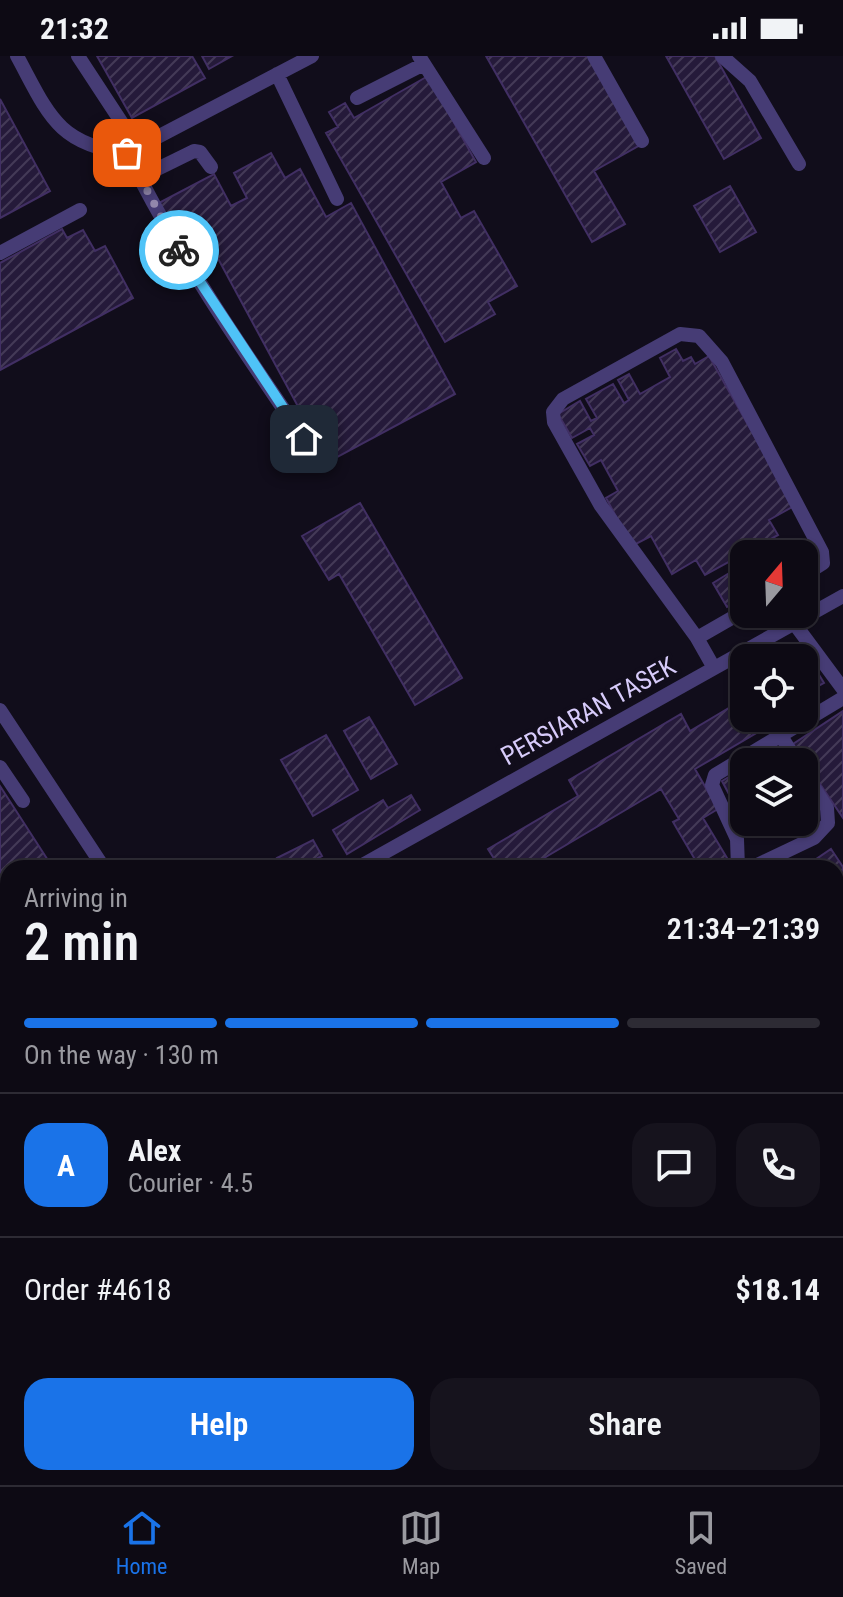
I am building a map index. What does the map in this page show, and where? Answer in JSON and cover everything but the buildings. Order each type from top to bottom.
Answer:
[{"type":"street","points":[[17,56],[47,110],[65,133],[93,149],[133,151],[312,56]]},
{"type":"street","points":[[78,56],[133,151],[139,178],[161,221],[226,327],[304,439]]},
{"type":"street","points":[[594,56],[642,141]]},
{"type":"street","points":[[722,56],[750,81],[799,164]]},
{"type":"street","points":[[357,98],[422,60],[484,158]]},
{"type":"street","points":[[277,74],[337,199]]},
{"type":"street","points":[[139,178],[194,151],[200,152],[211,167]]},
{"type":"street","points":[[0,253],[80,210]]},
{"type":"street","points":[[714,668],[697,638],[601,506],[554,422],[553,412],[563,399],[680,334],[699,336],[722,362],[816,540]]},
{"type":"street","points":[[818,544],[823,563],[818,566]]},
{"type":"street","name":"PERSIARAN TASEK","points":[[818,611],[842,599]]},
{"type":"street","points":[[697,638],[730,619]]},
{"type":"street","name":"PERSIARAN TASEK","points":[[371,860],[785,628]]},
{"type":"street","points":[[798,628],[843,689]]},
{"type":"street","points":[[738,860],[737,839],[712,785],[715,775],[843,698]]},
{"type":"street","points":[[0,710],[99,860]]},
{"type":"street","points":[[781,736],[788,748]]},
{"type":"street","points":[[0,767],[23,801]]},
{"type":"street","points":[[818,794],[827,808],[828,823],[818,834]]},
{"type":"street","points":[[768,860],[816,836]]},
{"type":"way so far","points":[[127,153],[179,250]]},
{"type":"route","points":[[179,250],[226,327],[304,439]]}]
